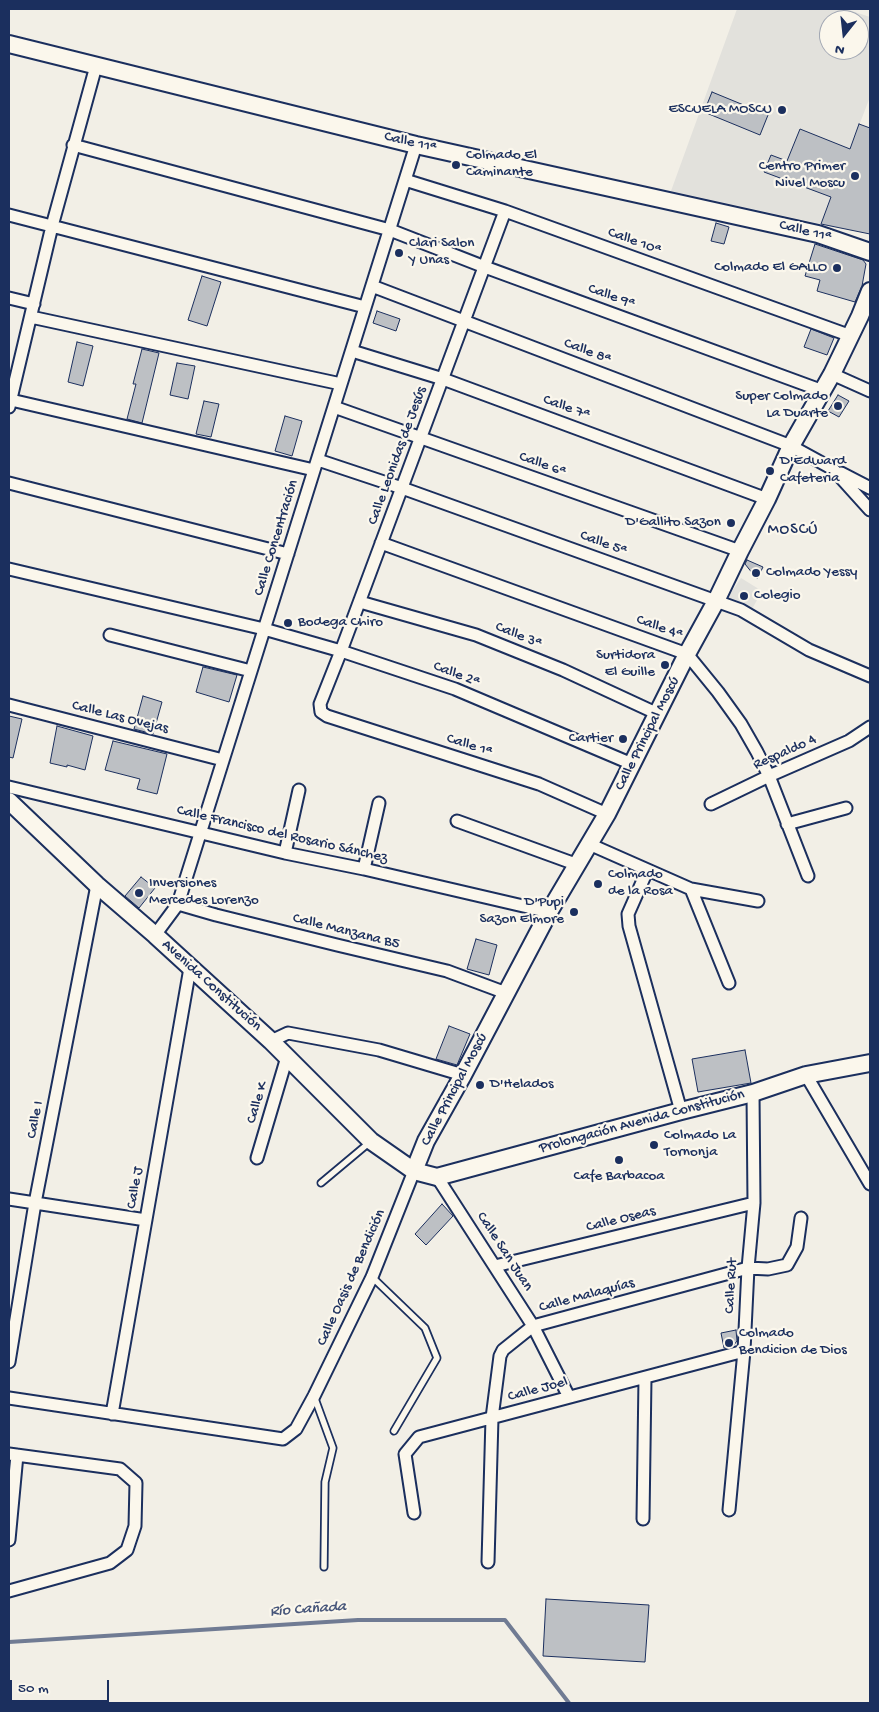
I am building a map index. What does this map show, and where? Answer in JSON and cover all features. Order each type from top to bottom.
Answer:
[{"type":"street","name":"Calle 11ª","points":[[9,44],[416,145],[818,234],[870,252]]},
{"type":"street","points":[[10,403],[12,382],[31,317],[73,144],[96,66]]},
{"type":"street","name":"Calle 9ª","points":[[73,144],[390,230],[485,267],[822,390]]},
{"type":"street","name":"Calle Concentración","points":[[155,935],[178,904],[416,145]]},
{"type":"street","name":"Calle 10ª","points":[[405,180],[505,211],[851,336]]},
{"type":"street","name":"Calle Leonidas de Jesús","points":[[321,712],[320,704],[342,650],[505,211]]},
{"type":"street","points":[[9,215],[365,307]]},
{"type":"street","name":"Calle 8ª","points":[[372,286],[791,446],[870,488]]},
{"type":"street","name":"Calle Principal Moscú","points":[[414,1171],[426,1141],[549,912],[607,814],[767,499],[791,446],[832,374],[851,336],[865,318],[870,291]]},
{"type":"street","points":[[9,298],[34,304]]},
{"type":"street","points":[[31,317],[341,384]]},
{"type":"street","name":"Calle 7ª","points":[[352,351],[443,379],[767,499]]},
{"type":"street","points":[[832,374],[870,391]]},
{"type":"street","name":"Calle 5ª","points":[[10,403],[316,465],[402,488],[741,610],[809,650],[870,676]]},
{"type":"street","name":"Calle 6ª","points":[[334,407],[740,551]]},
{"type":"street","points":[[833,469],[870,510]]},
{"type":"street","points":[[9,483],[288,554]]},
{"type":"street","name":"Calle 4ª","points":[[382,543],[687,654],[741,724],[769,776],[808,876]]},
{"type":"street","name":"Calle 2ª","points":[[9,569],[264,629],[342,650],[455,689],[632,764]]},
{"type":"street","name":"Calle 3ª","points":[[360,602],[476,635],[563,670],[658,714]]},
{"type":"street","points":[[110,635],[251,672]]},
{"type":"street","name":"Calle Las Ovejas","points":[[9,705],[223,760]]},
{"type":"street","name":"Calle 1ª","points":[[321,712],[327,716],[539,784],[607,814]]},
{"type":"street","name":"Respaldo 4","points":[[711,804],[849,741],[870,728]]},
{"type":"street","name":"Calle Francisco del Rosario Sánchez","points":[[9,787],[549,912]]},
{"type":"street","points":[[285,852],[299,790]]},
{"type":"street","name":"Avenida Constitución","points":[[9,801],[97,885],[271,1041],[371,1141],[414,1171]]},
{"type":"street","points":[[364,869],[379,803]]},
{"type":"street","points":[[787,824],[846,808]]},
{"type":"street","points":[[457,821],[578,865]]},
{"type":"street","points":[[590,844],[691,890],[758,901]]},
{"type":"street","points":[[647,871],[628,914],[629,926],[682,1111]]},
{"type":"street","name":"Calle I","points":[[9,1362],[35,1203],[97,885]]},
{"type":"street","points":[[691,890],[729,983]]},
{"type":"street","name":"Calle Manzana B5","points":[[178,904],[235,920],[447,971],[506,992]]},
{"type":"street","name":"Calle J","points":[[112,1414],[190,968]]},
{"type":"street","points":[[271,1041],[288,1033],[298,1034],[379,1050],[462,1076]]},
{"type":"street","name":"Calle K","points":[[257,1158],[287,1057]]},
{"type":"street","name":"Prolongación Avenida Constitución","points":[[414,1171],[437,1177],[753,1093],[806,1076],[870,1063]]},
{"type":"street","points":[[806,1076],[870,1184]]},
{"type":"street","name":"Calle Rut","points":[[728,1510],[744,1352],[748,1268],[754,1203],[753,1093]]},
{"type":"street","name":"Calle Oasis de Bendición","points":[[9,1398],[283,1439],[296,1429],[314,1396],[372,1277],[414,1171]]},
{"type":"street","name":"Calle San Juan","points":[[437,1177],[533,1326],[570,1397]]},
{"type":"street","points":[[9,1200],[146,1220]]},
{"type":"street","name":"Calle Oseas","points":[[496,1266],[754,1203]]},
{"type":"street","name":"Calle Malaquías","points":[[488,1562],[492,1418],[500,1356],[503,1350],[533,1326],[748,1268],[768,1269],[787,1265],[797,1247],[801,1218]]},
{"type":"street","name":"Calle Joel","points":[[414,1513],[405,1454],[419,1437],[744,1352]]},
{"type":"street","points":[[643,1519],[645,1378]]},
{"type":"street","points":[[9,1540],[13,1454],[120,1469],[136,1483],[135,1526],[127,1550],[110,1563],[9,1591]]},
{"type":"lane","points":[[321,1183],[371,1141]]},
{"type":"lane","points":[[372,1277],[425,1328],[437,1358],[394,1431]]},
{"type":"lane","points":[[314,1396],[333,1448],[325,1482],[324,1567]]},
{"type":"shaded area","name":"ESCUELA MOSCU","points":[[737,9],[849,10],[819,10],[819,60],[869,60],[870,17],[870,97],[821,224],[671,191]]},
{"type":"shaded area","name":"Colegio","points":[[741,578],[762,591],[751,611],[726,600]]},
{"type":"building","points":[[712,92],[768,115],[760,135],[704,112]]},
{"type":"building","points":[[859,124],[870,128],[870,234],[821,224],[831,197],[764,172],[771,155],[787,161],[800,129],[850,149]]},
{"type":"building","points":[[716,223],[729,227],[724,244],[711,241]]},
{"type":"building","name":"Colmado El GALLO","points":[[815,244],[863,260],[866,264],[862,286],[855,302],[817,291],[820,280],[805,276]]},
{"type":"building","points":[[202,276],[221,282],[207,326],[188,320]]},
{"type":"building","points":[[377,311],[400,319],[396,331],[373,323]]},
{"type":"building","points":[[811,329],[834,338],[827,355],[804,347]]},
{"type":"building","points":[[77,342],[93,346],[83,386],[68,382]]},
{"type":"building","points":[[142,349],[159,353],[142,423],[127,419]]},
{"type":"building","points":[[177,363],[195,366],[188,399],[170,395]]},
{"type":"building","name":"Super Colmado La Duarte","points":[[838,395],[849,401],[839,417],[828,411]]},
{"type":"building","points":[[204,401],[219,404],[211,437],[196,434]]},
{"type":"building","points":[[285,416],[302,421],[292,456],[275,451]]},
{"type":"building","name":"Colmado Yessy","points":[[747,560],[763,567],[757,579],[745,564]]},
{"type":"building","points":[[203,667],[237,675],[229,702],[196,692]]},
{"type":"building","points":[[143,696],[162,702],[153,734],[134,729]]},
{"type":"building","points":[[9,716],[22,719],[13,758],[9,757]]},
{"type":"building","points":[[57,726],[93,736],[85,770],[50,763]]},
{"type":"building","points":[[113,741],[167,754],[157,794],[137,789],[140,779],[105,770]]},
{"type":"building","name":"Inversiones Mercedes Lorenzo","points":[[141,877],[155,888],[139,908],[125,896]]},
{"type":"building","points":[[476,939],[497,945],[489,975],[467,969]]},
{"type":"building","points":[[449,1026],[470,1034],[457,1065],[436,1059]]},
{"type":"building","points":[[745,1050],[751,1083],[698,1092],[692,1059]]},
{"type":"building","points":[[442,1204],[453,1216],[426,1245],[415,1234]]},
{"type":"building","name":"Colmado Bendicion de Dios","points":[[736,1330],[737,1341],[733,1346],[724,1348],[721,1333]]},
{"type":"building","points":[[546,1599],[649,1605],[645,1662],[543,1656]]},
{"type":"waterway","name":"Río Cañada","points":[[9,1642],[358,1620],[505,1620],[569,1703]]},
{"type":"place","name":"ESCUELA MOSCU","points":[[782,110]]},
{"type":"place","name":"Colmado El Caminante","points":[[456,165]]},
{"type":"place","name":"Centro Primer Nivel Moscu","points":[[855,176]]},
{"type":"place","name":"Clari Salon Y Unas","points":[[399,253]]},
{"type":"place","name":"Colmado El GALLO","points":[[837,268]]},
{"type":"place","name":"Super Colmado La Duarte","points":[[838,406]]},
{"type":"place","name":"D'Edward Cafeteria","points":[[770,471]]},
{"type":"place","name":"D'Gallito Sazon","points":[[731,523]]},
{"type":"place","name":"Colmado Yessy","points":[[756,573]]},
{"type":"place","name":"Colegio","points":[[744,596]]},
{"type":"place","name":"Bodega Chiro","points":[[288,623]]},
{"type":"place","name":"Surtidora El Guille","points":[[665,665]]},
{"type":"place","name":"Cartier","points":[[623,739]]},
{"type":"place","name":"Colmado de la Rosa","points":[[598,884]]},
{"type":"place","name":"Inversiones Mercedes Lorenzo","points":[[139,893]]},
{"type":"place","name":"D'Pupi Sazon Elmore","points":[[574,912]]},
{"type":"place","name":"D'Helados","points":[[480,1085]]},
{"type":"place","name":"Colmado La Tornonja","points":[[654,1145]]},
{"type":"place","name":"Cafe Barbacoa","points":[[619,1160]]},
{"type":"place","name":"Colmado Bendicion de Dios","points":[[729,1343]]},
{"type":"district","name":"MOSCÚ","points":[[793,531]]}]
